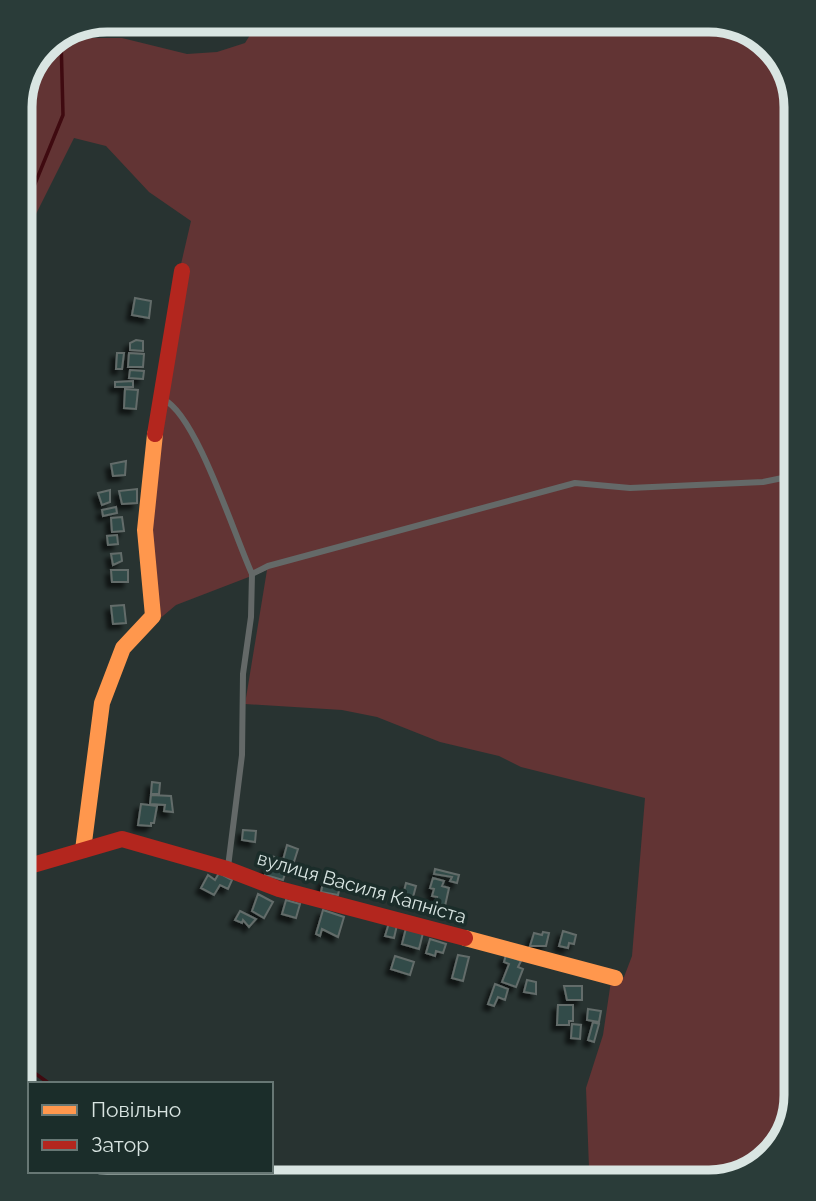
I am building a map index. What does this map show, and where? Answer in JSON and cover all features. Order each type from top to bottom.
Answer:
[{"type":"street","points":[[83,850],[102,703],[123,648],[153,616],[146,562],[150,455],[162,400],[182,271]]},
{"type":"street","name":"вулиця Василя Капніста","points":[[32,865],[122,839],[227,869],[279,889],[615,978]]},
{"type":"lane","points":[[162,400],[177,407],[185,421],[208,467],[252,574],[251,617],[243,674],[242,755],[231,857],[227,869]]},
{"type":"lane","points":[[252,574],[268,566],[575,483],[630,488],[762,482],[784,478]]},
{"type":"shaded area","points":[[252,32],[714,32],[733,35],[755,47],[769,61],[779,78],[784,97],[784,1104],[779,1123],[769,1140],[755,1154],[738,1164],[709,1170],[589,1168],[586,1088],[603,1035],[611,981],[624,977],[632,956],[645,798],[521,767],[499,756],[440,742],[377,717],[342,710],[245,704],[267,570],[176,605],[139,636],[148,614],[144,561],[172,303],[191,221],[149,192],[106,146],[74,138],[32,222],[34,87],[44,65],[54,54],[65,44],[91,33],[91,38],[122,38],[187,54],[217,52],[245,43]]},
{"type":"building","points":[[135,298],[151,301],[149,318],[132,315]]},
{"type":"building","points":[[143,341],[143,351],[130,350],[130,343]]},
{"type":"building","points":[[117,353],[124,353],[122,369],[116,369]]},
{"type":"building","points":[[129,353],[144,354],[143,367],[128,367]]},
{"type":"building","points":[[130,370],[144,371],[143,379],[129,378]]},
{"type":"building","points":[[133,381],[133,387],[115,387],[115,382]]},
{"type":"building","points":[[125,389],[138,390],[136,409],[124,408]]},
{"type":"building","points":[[126,461],[125,475],[113,476],[111,464]]},
{"type":"building","points":[[137,489],[137,503],[122,504],[119,491]]},
{"type":"building","points":[[110,490],[110,502],[102,505],[98,493]]},
{"type":"building","points":[[116,507],[117,513],[103,516],[102,510]]},
{"type":"building","points":[[122,517],[124,531],[112,532],[111,518]]},
{"type":"building","points":[[117,535],[118,544],[108,545],[107,536]]},
{"type":"building","points":[[121,553],[122,561],[113,565],[111,554]]},
{"type":"building","points":[[111,570],[128,570],[128,582],[112,582]]},
{"type":"building","points":[[124,605],[126,623],[113,624],[111,606]]},
{"type":"building","points":[[152,782],[160,783],[159,794],[151,794]]},
{"type":"building","points":[[151,795],[171,796],[173,812],[164,811],[165,805],[150,804]]},
{"type":"building","points":[[141,804],[157,806],[151,826],[138,825]]},
{"type":"building","points":[[243,830],[256,831],[255,842],[242,840]]},
{"type":"building","points":[[287,845],[298,849],[292,868],[283,860]]},
{"type":"building","points":[[271,856],[289,861],[283,880],[265,875]]},
{"type":"building","points":[[435,869],[459,875],[457,883],[450,881],[452,877],[434,874]]},
{"type":"building","points":[[219,873],[232,880],[228,889],[220,885],[214,895],[201,888],[208,875],[215,880]]},
{"type":"building","points":[[324,878],[341,881],[338,895],[321,892]]},
{"type":"building","points":[[433,878],[444,881],[442,886],[449,888],[445,906],[435,904],[437,897],[432,896],[434,889],[430,888]]},
{"type":"building","points":[[406,883],[416,886],[412,901],[402,899]]},
{"type":"building","points":[[258,894],[273,902],[264,918],[252,911]]},
{"type":"building","points":[[286,900],[300,904],[296,918],[282,914]]},
{"type":"building","points":[[323,910],[344,917],[338,937],[322,929],[320,936],[316,934]]},
{"type":"building","points":[[240,911],[256,919],[249,927],[243,920],[242,923],[235,920]]},
{"type":"building","points":[[389,923],[397,925],[394,938],[385,936]]},
{"type":"building","points":[[406,928],[423,933],[419,949],[402,944]]},
{"type":"building","points":[[563,931],[576,935],[574,944],[569,943],[568,948],[559,946]]},
{"type":"building","points":[[543,932],[549,933],[546,946],[530,946],[534,933],[542,935]]},
{"type":"building","points":[[430,939],[446,944],[443,953],[436,951],[435,956],[426,953]]},
{"type":"building","points":[[458,955],[469,957],[463,981],[452,978]]},
{"type":"building","points":[[506,955],[521,961],[518,967],[523,969],[516,987],[502,982],[509,964],[504,962]]},
{"type":"building","points":[[395,956],[414,962],[410,975],[391,969]]},
{"type":"building","points":[[527,980],[536,982],[536,994],[524,992]]},
{"type":"building","points":[[495,984],[508,989],[505,1000],[498,997],[494,1006],[488,1004]]},
{"type":"building","points":[[564,986],[582,986],[582,1000],[567,1000]]},
{"type":"building","points":[[558,1005],[573,1005],[573,1021],[569,1021],[569,1025],[557,1025]]},
{"type":"building","points":[[588,1009],[601,1011],[599,1022],[587,1020]]},
{"type":"building","points":[[593,1022],[599,1024],[594,1042],[588,1040]]},
{"type":"building","points":[[572,1024],[581,1025],[580,1039],[571,1038]]},
{"type":"waterway","points":[[32,191],[63,115],[61,47]]},
{"type":"waterway","points":[[32,1071],[47,1082]]},
{"type":"traffic: slow","points":[[83,850],[102,703],[123,648],[153,616],[145,530],[155,434]]},
{"type":"traffic: slow","points":[[465,938],[615,978]]},
{"type":"traffic: jam","points":[[155,434],[182,271]]},
{"type":"traffic: jam","points":[[32,865],[122,839],[227,869],[279,889],[465,938]]}]
